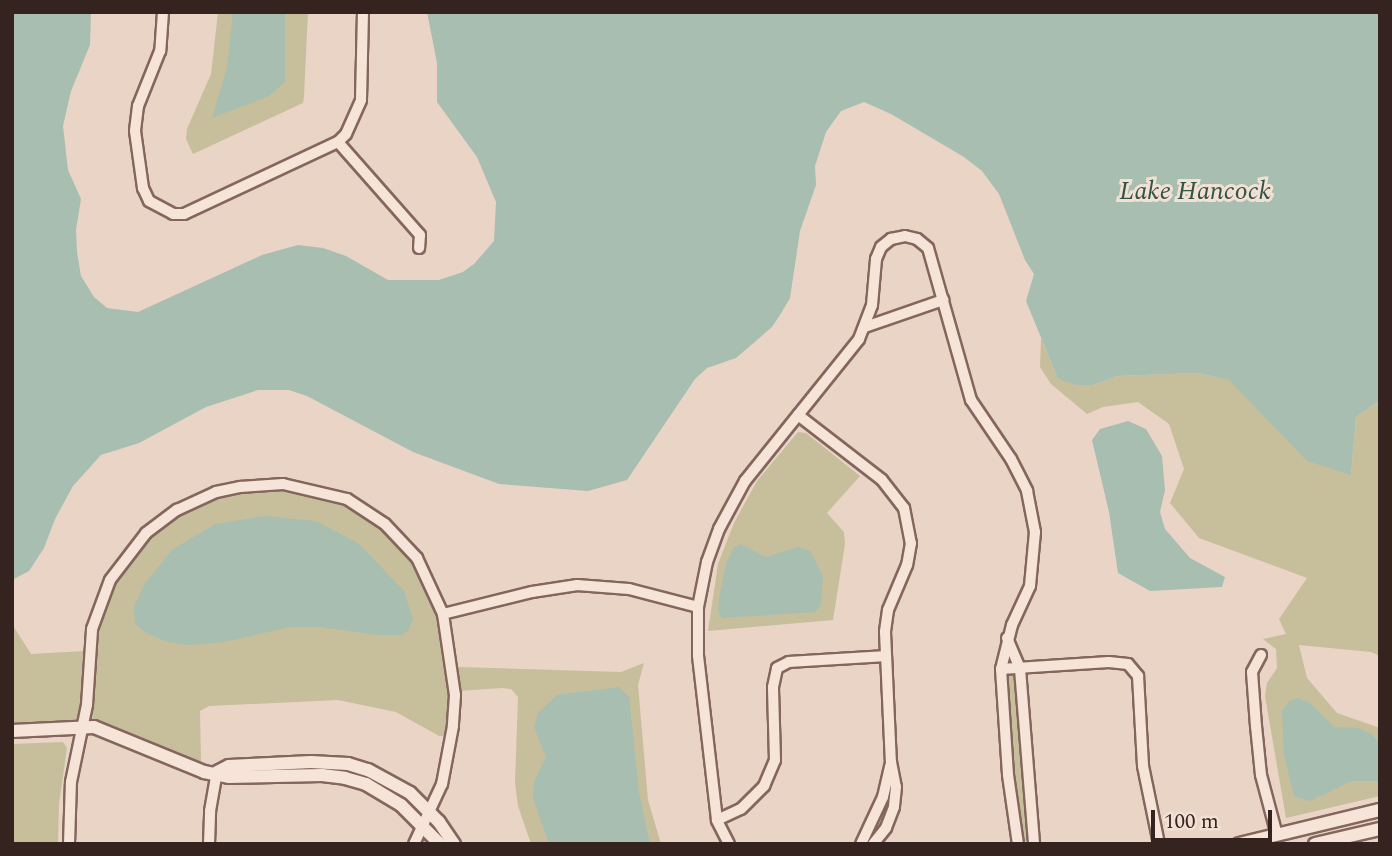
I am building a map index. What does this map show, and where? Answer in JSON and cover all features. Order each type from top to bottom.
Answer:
[{"type":"street","points":[[163,12],[160,51],[138,106],[135,131],[143,188],[149,201],[173,214],[184,214],[338,142],[346,134],[362,100],[363,12]]},
{"type":"street","points":[[338,142],[420,235],[419,248]]},
{"type":"street","points":[[729,844],[717,820],[698,654],[698,607],[710,554],[726,514],[746,481],[851,350],[865,327],[872,305],[878,252],[885,243],[898,236],[912,237],[928,248],[971,400],[1021,480],[1033,522],[1030,586],[1007,638],[1001,669],[1009,775],[1018,844]]},
{"type":"street","points":[[865,327],[943,300]]},
{"type":"street","points":[[798,415],[883,480],[904,508],[911,544],[907,565],[888,610],[886,656],[891,762],[896,787],[894,807],[886,828],[873,844]]},
{"type":"street","points":[[69,844],[71,782],[87,705],[92,629],[110,580],[134,548],[162,521],[216,492],[240,486],[283,484],[347,499],[385,524],[417,558],[443,614],[455,695],[453,726],[442,784],[425,826],[414,844]]},
{"type":"street","points":[[443,614],[532,592],[577,585],[629,589],[698,607]]},
{"type":"street","points":[[1007,638],[1020,669],[1034,844]]},
{"type":"street","points":[[1261,654],[1252,672],[1256,726],[1261,775],[1279,839]]},
{"type":"street","points":[[717,820],[741,809],[764,786],[775,760],[773,687],[777,668],[789,662],[886,656]]},
{"type":"street","points":[[1001,669],[1109,662],[1128,664],[1139,676],[1143,765],[1159,844]]},
{"type":"street","points":[[12,731],[81,727],[105,729],[183,766],[218,772],[229,777],[322,775],[345,778],[388,796],[425,826],[440,844]]},
{"type":"street","points":[[209,844],[210,811],[218,772],[229,766],[311,762],[348,764],[397,784],[430,812],[454,844]]},
{"type":"street","points":[[861,844],[883,797],[891,762]]},
{"type":"street","points":[[1239,844],[1279,839],[1380,810]]},
{"type":"street","points":[[1315,844],[1380,829]]},
{"type":"shaded area","points":[[218,12],[308,12],[303,103],[193,154],[186,139],[187,129],[211,74]]},
{"type":"shaded area","points":[[1041,338],[1058,379],[1094,385],[1117,376],[1198,373],[1230,380],[1351,475],[1356,417],[1380,400],[1380,656],[1371,652],[1299,645],[1307,678],[1337,713],[1380,728],[1380,796],[1286,818],[1265,696],[1267,683],[1277,668],[1276,649],[1263,639],[1286,634],[1279,619],[1307,578],[1199,538],[1170,503],[1184,469],[1169,424],[1138,402],[1103,407],[1087,414],[1051,384],[1040,367]]},
{"type":"shaded area","points":[[798,432],[806,433],[860,476],[827,513],[844,532],[845,544],[833,620],[708,631],[718,564],[734,523],[757,481]]},
{"type":"shaded area","points":[[275,488],[327,497],[348,505],[393,538],[412,560],[439,616],[450,686],[447,736],[439,736],[396,712],[338,700],[209,706],[200,711],[201,762],[185,758],[109,724],[92,721],[96,635],[100,620],[112,588],[140,546],[177,516],[205,501],[240,491]]},
{"type":"shaded area","points":[[12,624],[31,654],[85,651],[84,699],[79,720],[12,723]]},
{"type":"shaded area","points":[[644,663],[638,685],[648,800],[661,844],[531,844],[518,806],[515,783],[518,697],[511,689],[502,688],[459,691],[457,667],[621,672]]},
{"type":"shaded area","points":[[1008,673],[1016,673],[1031,837],[1024,842],[1014,801],[1006,679]]},
{"type":"shaded area","points":[[63,742],[67,748],[59,804],[58,844],[12,844],[12,744]]},
{"type":"water","name":"Lake Hancock","points":[[12,12],[91,12],[90,45],[71,91],[63,126],[68,170],[81,199],[76,230],[77,252],[81,276],[94,297],[107,308],[138,312],[262,255],[298,245],[323,248],[346,256],[388,280],[439,280],[463,272],[474,264],[494,241],[496,202],[477,157],[437,102],[437,63],[427,12],[1380,12],[1380,400],[1356,417],[1351,475],[1307,461],[1229,380],[1198,373],[1117,376],[1094,385],[1076,385],[1058,379],[1026,301],[1034,274],[1025,260],[999,194],[982,171],[964,157],[891,114],[864,102],[841,111],[826,132],[815,166],[816,185],[800,231],[790,298],[780,315],[772,327],[736,358],[707,368],[695,379],[627,480],[588,491],[499,484],[413,452],[307,396],[289,390],[258,390],[206,407],[139,443],[101,455],[73,486],[55,519],[44,548],[29,571],[12,580]]},
{"type":"water","points":[[233,12],[285,12],[285,82],[269,96],[212,118],[227,68]]},
{"type":"water","points":[[1128,421],[1146,429],[1162,456],[1165,490],[1160,512],[1165,529],[1190,558],[1225,577],[1222,587],[1150,591],[1118,573],[1109,512],[1092,440],[1100,429]]},
{"type":"water","points":[[265,516],[315,521],[358,543],[404,591],[413,619],[408,631],[401,635],[377,635],[321,627],[290,627],[224,642],[190,645],[168,642],[146,633],[135,624],[134,607],[145,583],[172,550],[215,524]]},
{"type":"water","points":[[741,544],[766,557],[798,547],[810,551],[823,576],[821,603],[816,612],[722,618],[718,611],[726,564],[734,547]]},
{"type":"water","points":[[619,687],[629,697],[639,793],[650,844],[549,844],[533,798],[534,782],[546,757],[534,727],[538,713],[557,695]]},
{"type":"water","points":[[1299,698],[1311,704],[1334,727],[1359,728],[1380,743],[1380,781],[1351,781],[1310,801],[1294,796],[1284,755],[1282,710],[1290,701]]}]
